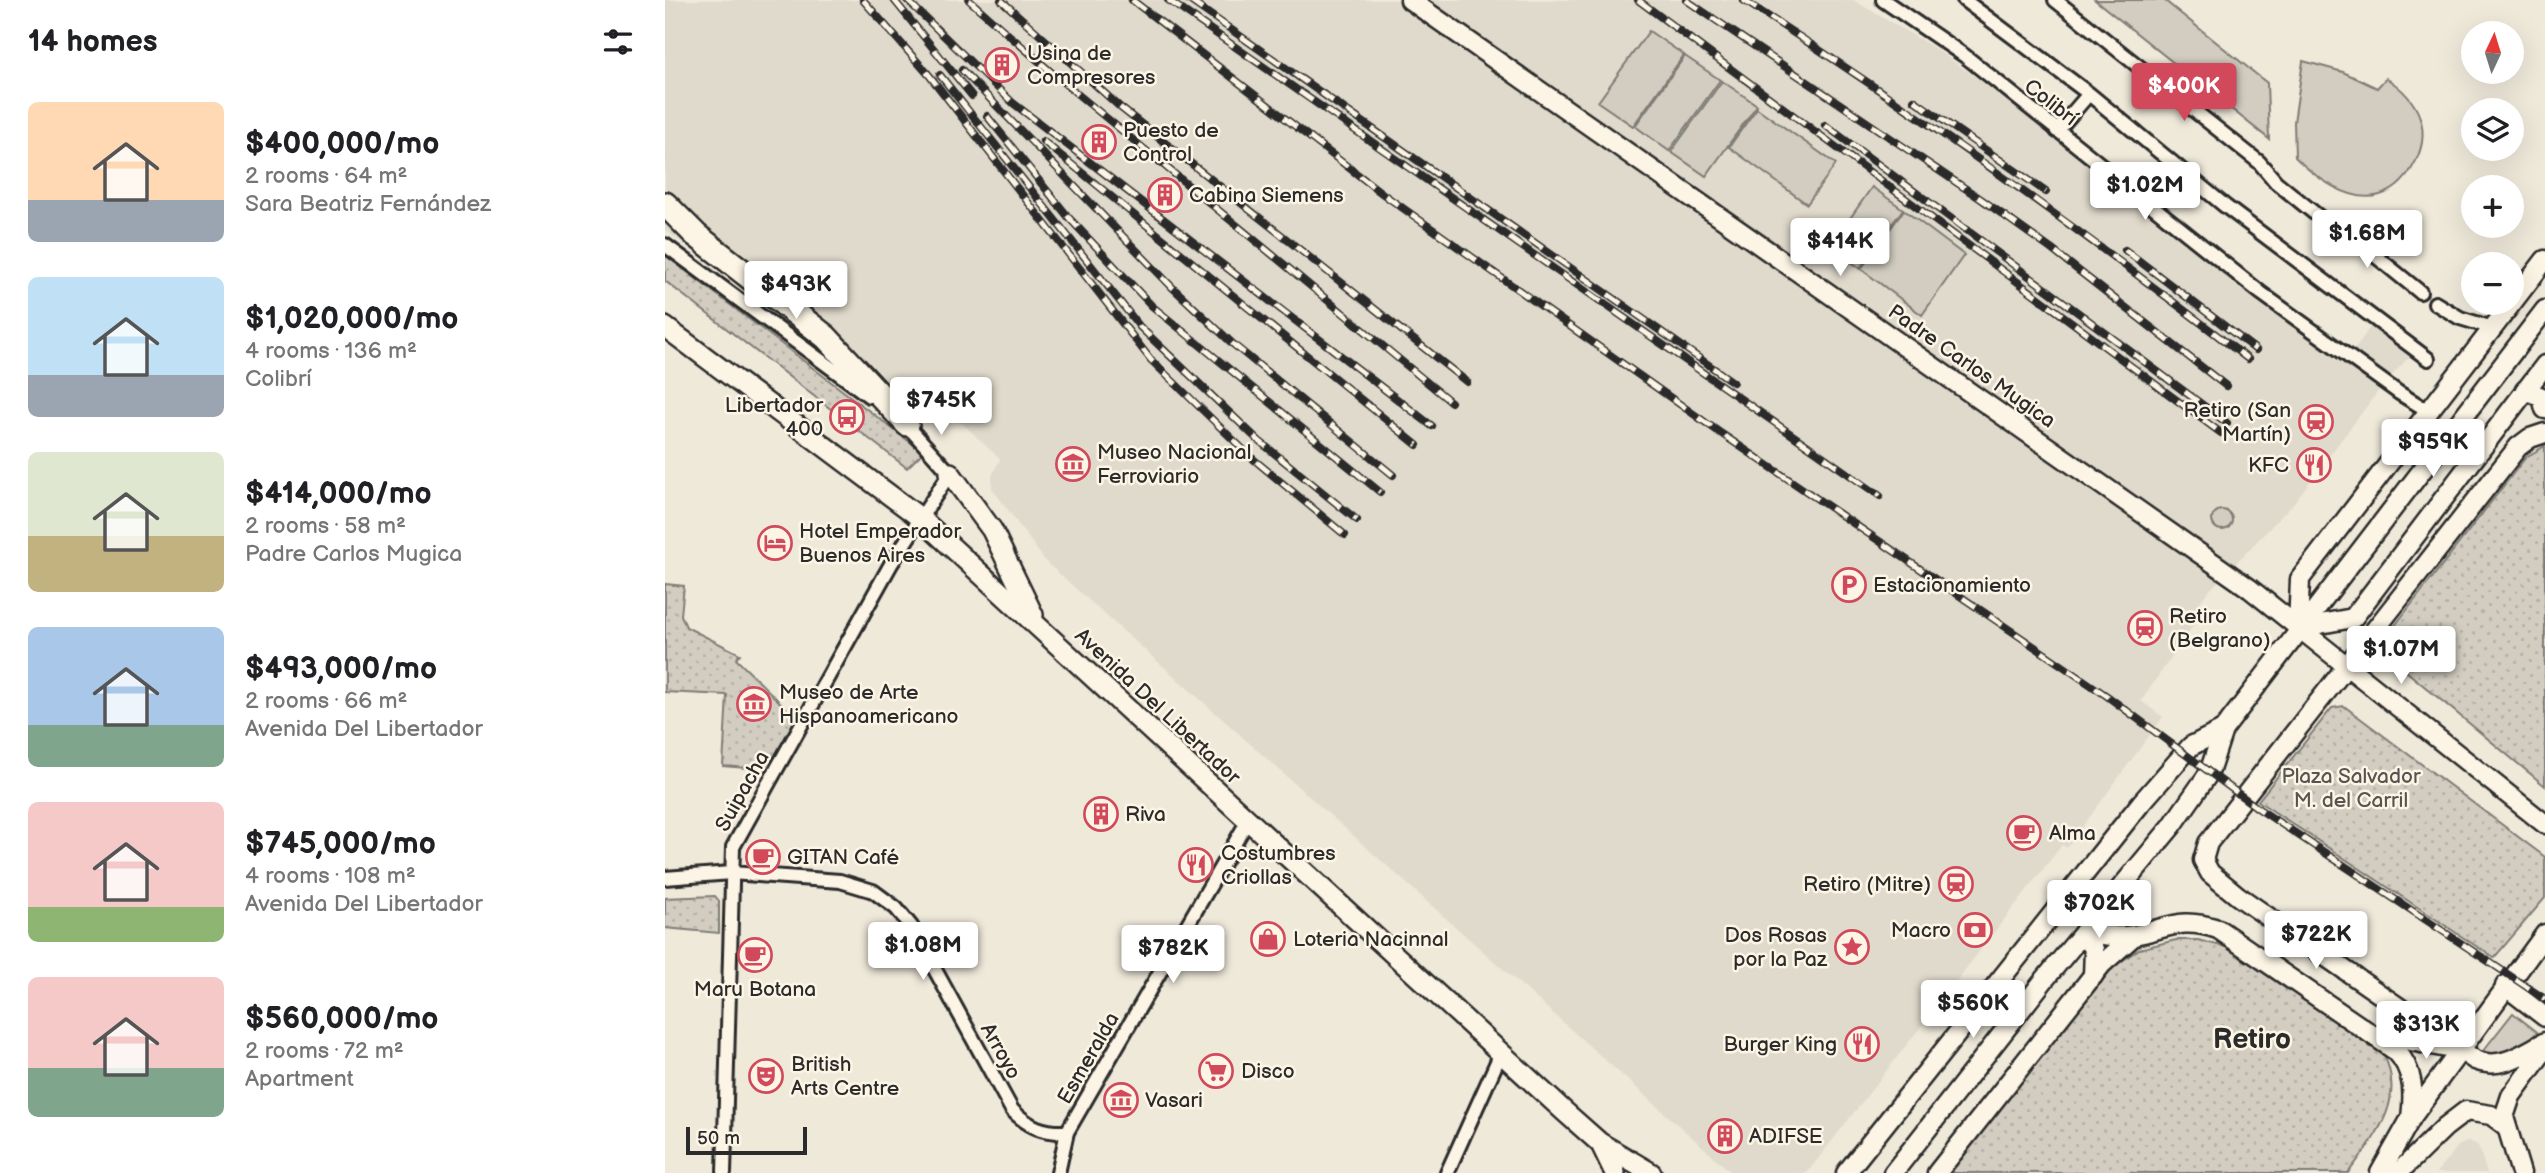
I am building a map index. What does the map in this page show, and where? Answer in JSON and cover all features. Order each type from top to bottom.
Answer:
[{"type":"highway","points":[[665,204],[696,235],[826,337],[907,424]]},
{"type":"main road","name":"Padre Carlos Mugica","points":[[1410,0],[2182,540],[2298,628],[2545,824]]},
{"type":"main road","points":[[2298,628],[2299,579],[2545,260]]},
{"type":"main road","points":[[1893,1173],[2084,932],[2172,826],[2209,774],[2223,730],[2298,628],[2545,310]]},
{"type":"main road","name":"Avenida Del Libertador","points":[[665,327],[919,517],[1036,622],[1247,822],[1600,1143],[1651,1173]]},
{"type":"main road","points":[[2298,628],[2353,618],[2545,365]]},
{"type":"main road","points":[[2525,390],[2542,397],[2545,409]]},
{"type":"main road","points":[[2545,417],[2537,436],[2518,447],[2208,843],[2204,863],[2217,880],[2238,896],[2458,1050],[2481,1063],[2497,1065],[2545,1042]]},
{"type":"main road","points":[[950,473],[992,530],[1036,622]]},
{"type":"main road","points":[[1846,1173],[2141,803],[2191,746],[2223,730]]},
{"type":"main road","points":[[2084,932],[2111,936],[2135,935],[2172,924],[2218,929],[2396,1051],[2407,1065],[2413,1089],[2411,1118]]},
{"type":"main road","points":[[2084,932],[2094,949],[2093,976]]},
{"type":"main road","points":[[2380,1173],[2411,1118],[2545,934]]},
{"type":"main road","points":[[1937,1173],[2093,976],[2109,957],[2135,935]]},
{"type":"main road","points":[[2505,986],[2545,1017]]},
{"type":"main road","points":[[2374,1034],[2458,1050]]},
{"type":"main road","points":[[2521,1173],[2504,1117],[2511,1096],[2545,1049]]},
{"type":"main road","points":[[2398,1173],[2445,1127],[2466,1111],[2491,1115],[2506,1126]]},
{"type":"main road","name":"Avenida Del Libertador","points":[[1600,1143],[1615,1173]]},
{"type":"street","name":"Colibrí","points":[[1883,0],[1965,57],[2260,293],[2399,393],[2430,411]]},
{"type":"street","points":[[1964,0],[2088,95],[2225,206],[2428,359]]},
{"type":"street","points":[[2055,0],[2259,162],[2276,182],[2329,225],[2351,236],[2420,292]]},
{"type":"street","points":[[2057,131],[2088,95]]},
{"type":"street","points":[[665,245],[907,424],[950,473]]},
{"type":"street","points":[[2435,303],[2460,318],[2493,328]]},
{"type":"street","name":"Suipacha","points":[[724,1173],[734,904],[731,873],[733,846],[919,517],[950,473]]},
{"type":"street","name":"Esmeralda","points":[[1067,1132],[1247,822]]},
{"type":"street","name":"Arroyo","points":[[665,878],[731,873],[840,881],[873,891],[896,908],[911,926],[1012,1110],[1024,1123],[1043,1132],[1067,1132]]},
{"type":"street","points":[[1447,1173],[1501,1053]]},
{"type":"street","points":[[1058,1173],[1067,1132]]},
{"type":"shaded area","points":[[665,0],[1853,0],[1933,47],[2052,131],[2347,360],[2373,323],[2413,353],[2382,386],[2292,505],[2205,595],[2188,620],[2194,624],[2141,701],[2163,717],[2067,848],[2062,845],[1807,1173],[1732,1173],[1046,562],[992,488],[992,476],[1000,459],[962,423],[913,415],[665,230]]},
{"type":"shaded area","points":[[2468,1141],[2478,1145],[2487,1173],[2436,1173],[2458,1146]]},
{"type":"green space","points":[[2095,0],[2164,0],[2267,83],[2269,139]]},
{"type":"green space","points":[[1649,31],[1684,55],[1633,126],[1598,102]]},
{"type":"green space","points":[[1685,56],[1720,80],[1669,151],[1635,126]]},
{"type":"green space","points":[[2303,61],[2343,72],[2377,88],[2386,78],[2408,96],[2420,118],[2422,142],[2412,168],[2394,188],[2380,195],[2357,196],[2334,187],[2295,157],[2294,122]]},
{"type":"green space","points":[[1722,81],[1757,105],[1706,176],[1671,152]]},
{"type":"green space","points":[[1757,108],[1836,164],[1807,204],[1729,147]]},
{"type":"green space","points":[[1872,187],[1903,209],[1860,268],[1830,247]]},
{"type":"green space","points":[[1904,210],[1964,255],[1922,315],[1861,269]]},
{"type":"green space","points":[[665,255],[923,452],[907,468],[665,281]]},
{"type":"green space","points":[[2545,446],[2545,786],[2389,657],[2390,632],[2526,457]]},
{"type":"green space","points":[[2222,510],[2229,513],[2232,520],[2229,527],[2222,530],[2215,527],[2212,520],[2215,513]]},
{"type":"green space","points":[[665,584],[684,586],[681,615],[686,627],[740,654],[736,659],[798,720],[772,770],[723,766],[727,695],[665,692]]},
{"type":"green space","name":"Plaza Salvador M. del Carril","points":[[2344,706],[2545,857],[2545,898],[2494,958],[2258,801],[2332,708]]},
{"type":"green space","points":[[715,896],[719,901],[719,933],[665,928],[665,898]]},
{"type":"green space","points":[[2176,940],[2198,940],[2233,949],[2382,1051],[2392,1085],[2390,1101],[2378,1131],[2348,1173],[1949,1173],[2112,968],[2139,949]]},
{"type":"green space","points":[[2513,1013],[2537,1032],[2522,1049],[2495,1056],[2483,1051]]},
{"type":"railway","points":[[863,0],[929,75],[1151,360],[1252,458],[1345,535]]},
{"type":"railway","points":[[894,0],[972,96]]},
{"type":"railway","points":[[907,0],[1013,103],[1432,426]]},
{"type":"railway","points":[[969,0],[1058,78],[1451,402]]},
{"type":"railway","points":[[1001,0],[1121,108],[1467,382]]},
{"type":"railway","points":[[1132,0],[1383,194],[1719,432],[2107,696],[2259,809],[2545,999]]},
{"type":"railway","points":[[1168,0],[1880,496]]},
{"type":"railway","points":[[1189,0],[1733,382]]},
{"type":"railway","points":[[1638,0],[2221,433]]},
{"type":"railway","points":[[1686,0],[2051,249],[2226,386]]},
{"type":"railway","points":[[1743,0],[1999,174],[2248,359]]},
{"type":"railway","points":[[962,70],[1172,287],[1234,345],[1393,475]]},
{"type":"railway","points":[[940,75],[1140,327],[1258,440],[1357,520]]},
{"type":"railway","points":[[1914,100],[2046,192]]},
{"type":"railway","points":[[987,116],[1070,219],[1152,306],[1380,492]]},
{"type":"railway","points":[[1825,125],[2227,423]]},
{"type":"railway","points":[[1043,141],[1417,445]]},
{"type":"railway","points":[[2125,250],[2256,350]]},
{"type":"place","name":"Usina de Compresores","points":[[1002,65]]},
{"type":"place","name":"Puesto de Control","points":[[1099,142]]},
{"type":"place","name":"Cabina Siemens","points":[[1165,195]]},
{"type":"place","name":"Libertador 400","points":[[847,417]]},
{"type":"place","name":"Retiro (San Martín)","points":[[2316,422]]},
{"type":"place","name":"Museo Nacional Ferroviario","points":[[1073,464]]},
{"type":"place","name":"KFC","points":[[2314,465]]},
{"type":"place","name":"Hotel Emperador Buenos Aires","points":[[775,543]]},
{"type":"place","name":"Estacionamiento","points":[[1849,585]]},
{"type":"place","name":"Retiro (Belgrano)","points":[[2145,628]]},
{"type":"place","name":"Museo de Arte Hispanoamericano","points":[[754,704]]},
{"type":"place","name":"Riva","points":[[1101,814]]},
{"type":"place","name":"Alma","points":[[2024,833]]},
{"type":"place","name":"GITAN Café","points":[[763,857]]},
{"type":"place","name":"Costumbres Criollas","points":[[1196,865]]},
{"type":"place","name":"Retiro (Mitre)","points":[[1956,884]]},
{"type":"place","name":"Macro","points":[[1975,930]]},
{"type":"place","name":"Loteria Nacinnal","points":[[1268,939]]},
{"type":"place","name":"Dos Rosas por la Paz","points":[[1852,947]]},
{"type":"place","name":"Maru Botana","points":[[755,955]]},
{"type":"place","name":"Burger King","points":[[1862,1044]]},
{"type":"place","name":"Disco","points":[[1216,1071]]},
{"type":"place","name":"British Arts Centre","points":[[766,1076]]},
{"type":"place","name":"Vasari","points":[[1121,1100]]},
{"type":"place","name":"ADIFSE","points":[[1725,1136]]},
{"type":"district","name":"Retiro","points":[[2252,1038]]}]
